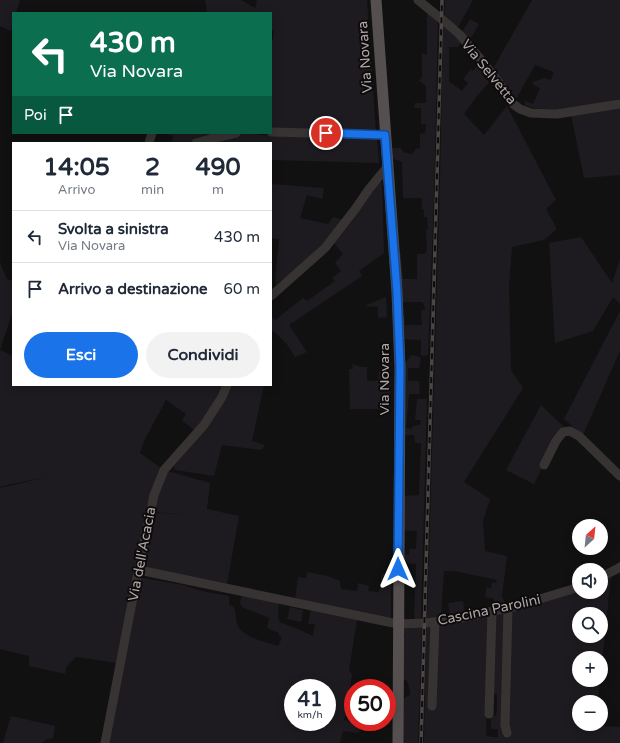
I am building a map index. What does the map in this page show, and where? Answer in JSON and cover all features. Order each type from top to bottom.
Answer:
[{"type":"main road","name":"Via Novara","points":[[376,0],[397,292],[400,367],[398,743]]},
{"type":"street","name":"Via Selvetta","points":[[418,0],[460,35],[497,80],[513,104],[520,109],[531,113],[557,114],[620,104]]},
{"type":"street","points":[[272,132],[385,135]]},
{"type":"street","points":[[200,142],[232,134]]},
{"type":"street","points":[[272,295],[325,248],[388,166]]},
{"type":"street","name":"Via dell'Acacia","points":[[105,743],[154,495],[164,470],[204,425],[227,386]]},
{"type":"street","points":[[544,465],[556,441],[563,432],[570,431],[578,436],[620,476]]},
{"type":"street","points":[[608,574],[620,568]]},
{"type":"street","points":[[139,570],[398,624]]},
{"type":"street","name":"Cascina Parolini","points":[[398,624],[451,620],[508,608],[572,590]]},
{"type":"street","points":[[507,733],[508,608]]},
{"type":"street","points":[[489,714],[492,611]]},
{"type":"street","points":[[432,706],[435,622]]},
{"type":"shaded area","points":[[0,0],[20,0],[16,12],[12,12],[11,31],[0,26]]},
{"type":"shaded area","points":[[205,0],[241,0],[255,8],[257,2],[256,0],[367,0],[376,132],[272,128],[272,41],[274,31],[272,30],[272,12],[207,12]]},
{"type":"shaded area","points":[[445,0],[473,0],[457,29],[444,16]]},
{"type":"shaded area","points":[[532,0],[620,0],[620,99],[566,110],[533,108],[525,105],[525,101],[533,104],[540,88],[532,84],[533,82],[544,78],[551,80],[554,72],[535,65],[515,101],[500,79],[494,67]]},
{"type":"shaded area","points":[[429,12],[438,20],[434,197],[428,355],[421,356],[421,340],[404,339],[400,317],[404,316],[405,325],[422,325],[421,310],[425,310],[423,302],[400,302],[398,254],[401,254],[403,279],[417,279],[417,254],[424,254],[427,251],[427,217],[424,217],[422,198],[403,198],[402,162],[393,159],[388,148],[401,148],[403,152],[411,154],[416,148],[420,149],[420,134],[425,133],[426,124],[421,124],[421,108],[414,108],[415,103],[426,103],[426,86],[419,81],[422,77],[422,53],[427,55],[427,13]]},
{"type":"shaded area","points":[[470,19],[479,24],[470,40],[462,32]]},
{"type":"shaded area","points":[[443,23],[462,41],[458,47],[449,47],[449,81],[462,91],[468,83],[463,79],[471,69],[473,71],[479,64],[486,70],[482,75],[489,82],[464,114],[484,135],[507,106],[556,200],[546,209],[557,229],[544,240],[512,247],[509,284],[511,370],[523,388],[464,482],[490,499],[483,521],[485,551],[507,556],[502,596],[506,606],[494,608],[494,599],[485,597],[487,587],[491,588],[492,582],[496,583],[497,580],[454,571],[444,571],[441,619],[427,622],[440,181]]},
{"type":"shaded area","points":[[620,106],[620,175],[584,178],[571,115]]},
{"type":"shaded area","points":[[167,134],[221,134],[190,142],[171,142],[173,136]]},
{"type":"shaded area","points":[[241,134],[377,138],[379,163],[272,160],[272,142],[207,142]]},
{"type":"shaded area","points":[[380,182],[382,183],[384,253],[359,271],[362,276],[289,325],[307,352],[295,357],[286,343],[272,330],[272,316],[275,320],[303,298],[307,301],[335,281],[332,278],[341,271],[335,263],[343,254],[334,243],[351,222],[374,185]]},
{"type":"shaded area","points":[[272,184],[324,188],[322,199],[307,195],[300,218],[328,224],[333,217],[344,220],[323,246],[276,285],[275,281],[279,239],[272,238]]},
{"type":"shaded area","points":[[581,237],[612,283],[620,259],[620,304],[613,297],[593,331],[555,343],[549,243]]},
{"type":"shaded area","points":[[0,263],[7,279],[12,281],[12,314],[0,350]]},
{"type":"shaded area","points":[[386,297],[387,317],[378,318],[378,307],[364,306]]},
{"type":"shaded area","points":[[620,311],[620,351],[583,435],[564,419]]},
{"type":"shaded area","points":[[0,350],[12,356],[12,386],[223,386],[196,432],[182,420],[186,414],[166,400],[144,441],[140,453],[164,470],[210,483],[207,509],[239,516],[227,584],[140,567],[151,513],[184,514],[151,512],[117,663],[76,657],[66,667],[65,674],[29,666],[29,656],[0,649],[0,488],[47,477],[0,487]]},
{"type":"shaded area","points":[[412,355],[421,358],[419,368],[408,368],[408,381],[419,381],[420,394],[409,394],[406,428],[411,429],[413,426],[420,425],[421,420],[415,420],[417,399],[427,399],[421,622],[414,621],[416,564],[403,563],[404,554],[409,555],[410,549],[416,549],[417,531],[401,530],[401,496],[419,495],[421,443],[415,443],[414,435],[404,435],[401,363],[407,361]]},
{"type":"shaded area","points":[[384,358],[391,358],[390,409],[350,409],[349,369],[353,369],[352,364],[367,367],[367,381],[379,380],[379,371],[384,370]]},
{"type":"shaded area","points":[[230,386],[264,386],[252,441],[265,445],[262,450],[222,445],[214,476],[175,470],[174,466],[211,422]]},
{"type":"shaded area","points":[[541,405],[563,426],[534,484],[506,470]]},
{"type":"shaded area","points":[[307,572],[328,576],[340,581],[341,589],[357,591],[358,583],[369,586],[368,591],[379,592],[382,574],[391,574],[390,620],[295,600],[298,577],[306,578]]},
{"type":"shaded area","points":[[611,576],[608,607],[572,607],[572,643],[604,643],[603,651],[572,651],[572,687],[599,687],[599,695],[572,695],[572,731],[608,731],[608,727],[620,727],[620,743],[424,743],[426,625],[490,615],[486,735],[498,737],[498,729],[491,729],[491,716],[496,716],[497,709],[497,694],[492,693],[494,614],[506,612],[503,736],[509,737],[510,610],[572,591],[572,599],[608,599],[608,577]]},
{"type":"shaded area","points":[[137,577],[183,585],[202,591],[229,596],[229,605],[233,606],[234,608],[236,622],[239,629],[249,636],[278,646],[282,638],[279,633],[267,628],[269,618],[242,607],[240,603],[242,595],[279,603],[279,622],[313,636],[315,624],[308,624],[311,609],[357,620],[349,670],[352,675],[351,679],[344,679],[344,731],[360,731],[359,733],[343,731],[340,743],[108,743]]},
{"type":"shaded area","points":[[463,601],[465,614],[450,616],[448,603]]},
{"type":"shaded area","points":[[290,607],[303,610],[301,622],[287,619]]},
{"type":"shaded area","points":[[403,626],[422,626],[418,743],[399,743],[400,701],[410,695],[407,681],[400,678],[400,637],[404,638],[405,636],[402,632]]},
{"type":"shaded area","points":[[11,716],[55,726],[53,738],[45,740],[42,743],[3,743]]},
{"type":"railway","points":[[421,743],[442,0]]},
{"type":"route","points":[[326,133],[385,135],[397,292],[400,367],[398,569]]}]
